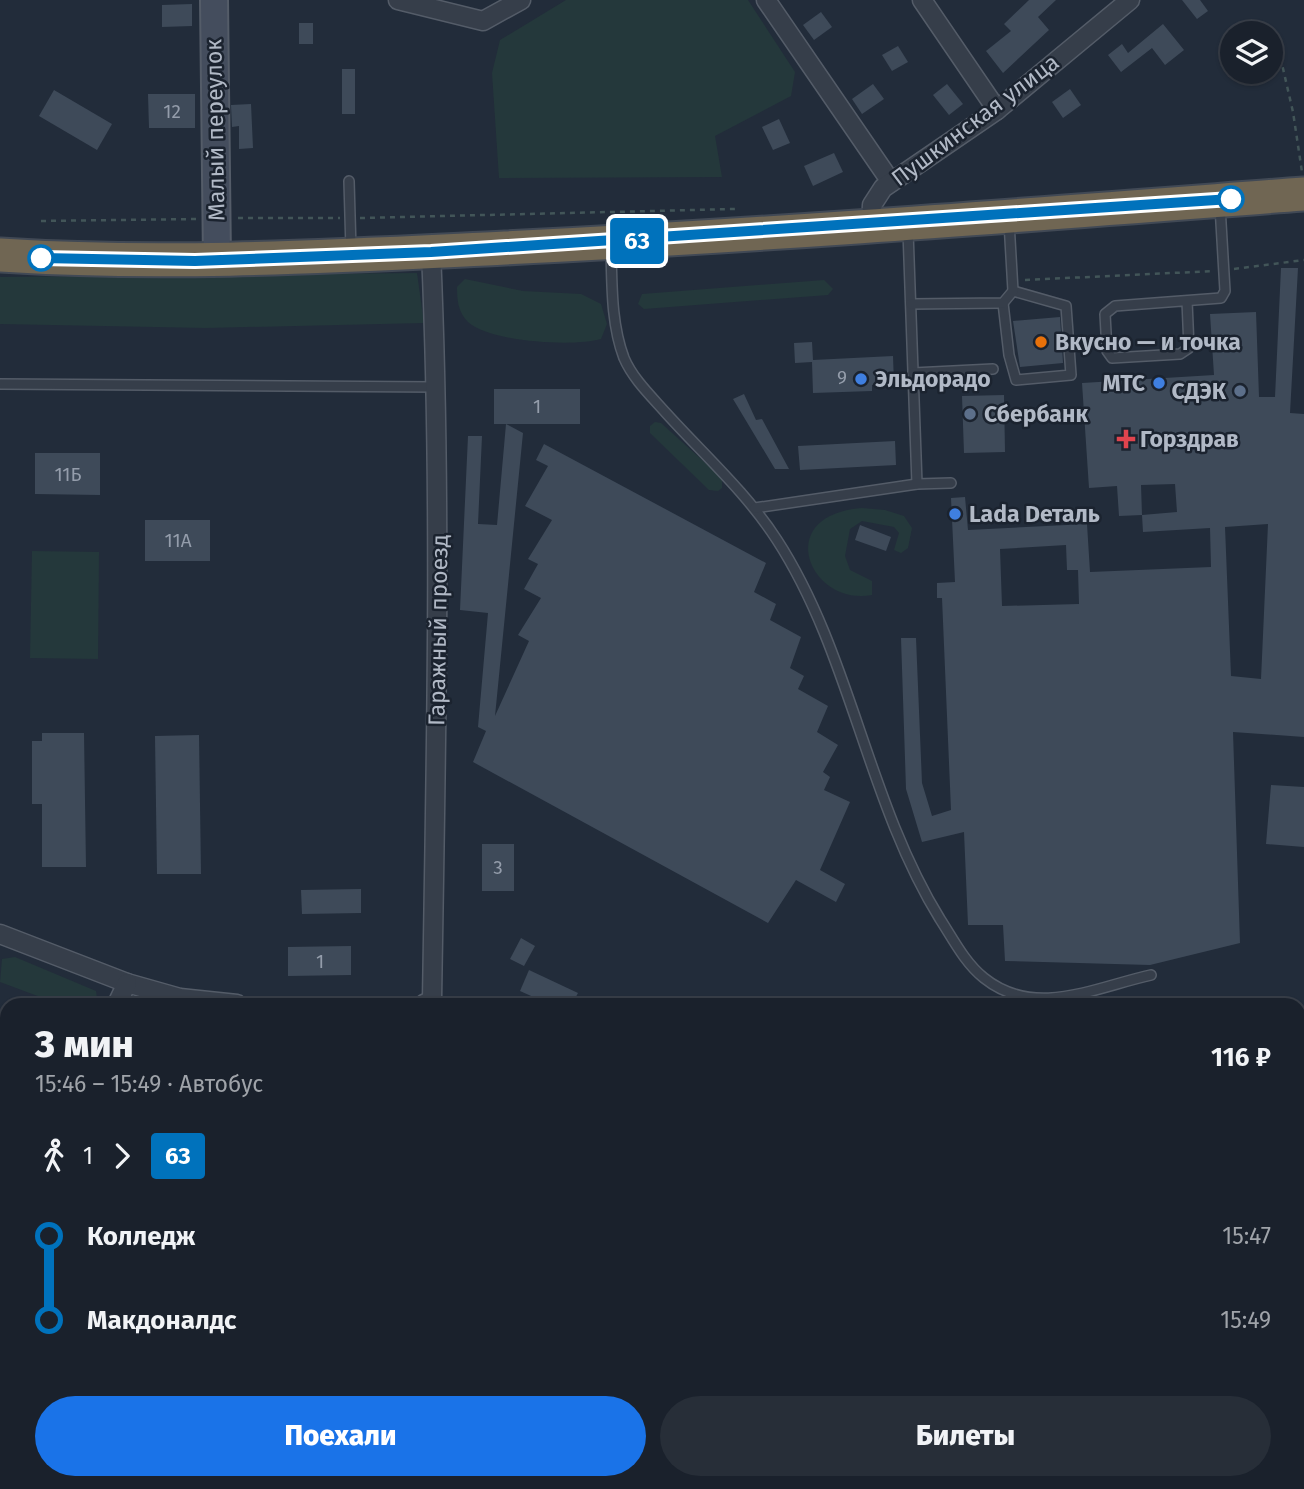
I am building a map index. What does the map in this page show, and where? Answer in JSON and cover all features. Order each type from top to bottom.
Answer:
[{"type":"highway","points":[[0,255],[132,261],[217,261],[610,243],[1219,200],[1303,185]]},
{"type":"street","name":"Малый переулок","points":[[214,0],[217,261]]},
{"type":"street","points":[[398,0],[468,20],[483,21],[493,8],[521,0]]},
{"type":"street","points":[[766,0],[891,182]]},
{"type":"street","points":[[922,0],[997,110]]},
{"type":"street","name":"Пушкинская улица","points":[[871,225],[873,205],[891,182],[997,110],[1130,0]]},
{"type":"street","name":"Гаражный проезд","points":[[431,252],[437,387],[439,572],[431,998]]},
{"type":"street","points":[[1,936],[127,983],[180,998]]},
{"type":"street","points":[[120,998],[127,983]]},
{"type":"lane","points":[[349,181],[351,255]]},
{"type":"lane","points":[[1187,301],[1189,348],[1180,354],[1112,358],[1107,351],[1105,314],[1115,306],[1221,298],[1225,291],[1219,200]]},
{"type":"lane","points":[[1009,215],[1013,291],[1003,303],[1009,355],[1016,380],[1071,376],[1066,306],[1013,291]]},
{"type":"lane","points":[[908,222],[917,484]]},
{"type":"lane","points":[[610,243],[614,309],[625,360],[642,386],[755,508],[800,580],[816,616],[900,844],[962,953],[983,978],[1005,992],[1023,998]]},
{"type":"lane","points":[[911,304],[1003,303]]},
{"type":"lane","points":[[913,373],[993,369]]},
{"type":"lane","points":[[0,384],[437,387]]},
{"type":"lane","points":[[755,508],[917,484],[950,483]]},
{"type":"lane","points":[[1061,998],[1151,975]]},
{"type":"lane","points":[[1005,992],[1006,998]]},
{"type":"path","points":[[1283,68],[1293,112],[1303,185]]},
{"type":"path","points":[[41,221],[350,218],[738,209]]},
{"type":"path","points":[[1012,281],[1224,270],[1304,260]]},
{"type":"green space","points":[[566,0],[748,0],[795,72],[791,96],[715,136],[722,177],[499,178],[492,73],[500,40]]},
{"type":"green space","points":[[417,273],[424,323],[206,328],[0,324],[0,277]]},
{"type":"green space","points":[[465,279],[523,291],[581,294],[601,304],[607,324],[601,339],[572,343],[532,341],[494,334],[479,329],[462,314],[457,287]]},
{"type":"green space","points":[[824,280],[833,289],[828,295],[644,309],[638,304],[642,294]]},
{"type":"green space","points":[[655,422],[661,423],[722,478],[722,488],[718,491],[709,490],[650,433],[650,426]]},
{"type":"green space","points":[[862,508],[885,510],[904,516],[912,528],[908,548],[901,553],[894,550],[899,533],[894,527],[862,521],[850,529],[845,556],[850,570],[872,581],[872,595],[850,595],[831,587],[818,575],[810,559],[809,542],[816,526],[834,514]]},
{"type":"green space","points":[[32,551],[99,552],[98,659],[30,658]]},
{"type":"green space","points":[[15,957],[96,991],[97,998],[43,998],[0,982],[2,959]]},
{"type":"building","points":[[1029,0],[1056,0],[1038,17],[1049,30],[1003,73],[986,51],[1011,31],[1004,24]]},
{"type":"building","points":[[1182,0],[1200,0],[1208,11],[1197,19]]},
{"type":"building","points":[[192,4],[192,26],[162,27],[162,5]]},
{"type":"building","points":[[821,12],[832,27],[814,40],[803,25]]},
{"type":"building","points":[[299,23],[313,23],[313,44],[299,44]]},
{"type":"building","points":[[1163,24],[1184,50],[1165,65],[1152,48],[1121,72],[1108,55],[1122,44],[1128,53]]},
{"type":"building","points":[[898,46],[908,62],[892,71],[882,55]]},
{"type":"building","points":[[342,69],[355,69],[355,114],[342,114]]},
{"type":"building","points":[[873,84],[884,99],[862,114],[852,99]]},
{"type":"building","points":[[947,84],[963,104],[949,115],[933,95]]},
{"type":"building","points":[[1070,89],[1081,105],[1063,118],[1052,102]]},
{"type":"building","points":[[54,90],[112,124],[97,150],[39,116]]},
{"type":"building","points":[[148,94],[195,94],[195,128],[149,128]]},
{"type":"building","points":[[251,104],[253,148],[239,149],[239,126],[232,127],[231,105]]},
{"type":"building","points":[[779,119],[790,143],[773,150],[762,127]]},
{"type":"building","points":[[834,153],[843,172],[813,186],[804,166]]},
{"type":"building","points":[[1281,268],[1298,268],[1290,413],[1304,414],[1304,737],[1233,732],[1240,943],[1150,965],[1005,961],[1003,925],[968,925],[964,832],[922,842],[906,789],[901,638],[916,638],[922,783],[932,816],[951,810],[942,598],[937,598],[937,583],[955,582],[951,498],[965,497],[968,530],[1087,524],[1090,572],[1211,567],[1210,528],[1143,532],[1142,515],[1119,516],[1117,486],[1089,488],[1082,383],[1214,375],[1210,314],[1256,312],[1259,397],[1275,397]],"holes":[[[1175,484],[1177,512],[1142,515],[1141,485]],[[1268,524],[1261,679],[1231,676],[1225,527]],[[1066,545],[1067,570],[1078,570],[1079,604],[1002,606],[1000,549]]]},
{"type":"building","name":"Вкусно — и точка","points":[[1060,317],[1063,363],[1020,367],[1013,321]]},
{"type":"building","points":[[812,342],[813,360],[893,356],[894,384],[872,385],[872,391],[813,393],[812,362],[795,363],[794,343]]},
{"type":"building","points":[[494,389],[580,389],[580,424],[494,424]]},
{"type":"building","points":[[744,394],[756,420],[762,419],[789,469],[775,469],[733,399]]},
{"type":"building","points":[[1004,395],[1005,452],[964,453],[962,396]]},
{"type":"building","points":[[506,424],[523,433],[495,716],[529,641],[518,635],[541,598],[524,589],[538,564],[528,559],[552,520],[525,506],[548,466],[536,460],[544,444],[766,563],[754,592],[776,604],[770,620],[801,637],[790,668],[804,676],[798,689],[828,706],[817,732],[838,745],[823,772],[830,777],[824,790],[850,802],[820,870],[845,884],[836,902],[796,880],[768,923],[473,762],[486,731],[478,727],[488,613],[460,610],[468,436],[482,436],[478,524],[497,525]]},
{"type":"building","points":[[895,441],[896,465],[800,470],[798,446]]},
{"type":"building","points":[[35,453],[100,453],[100,495],[35,494]]},
{"type":"building","points":[[145,520],[210,520],[210,561],[145,561]]},
{"type":"building","points":[[860,525],[891,537],[886,551],[855,540]]},
{"type":"building","points":[[42,733],[84,733],[86,867],[42,867],[42,804],[32,804],[32,741],[42,741]]},
{"type":"building","points":[[199,735],[201,874],[157,874],[155,736]]},
{"type":"building","points":[[1271,785],[1304,787],[1304,847],[1266,844]]},
{"type":"building","points":[[482,844],[514,844],[514,891],[482,891]]},
{"type":"building","points":[[361,889],[361,913],[302,914],[301,890]]},
{"type":"building","points":[[521,938],[535,946],[524,966],[510,959]]},
{"type":"building","points":[[351,946],[351,975],[288,976],[288,947]]},
{"type":"building","points":[[529,970],[578,993],[575,998],[536,998],[520,991]]},
{"type":"bus line","name":"63","points":[[41,258],[195,261],[431,252],[610,243],[1231,199]]},
{"type":"place","name":"Вкусно — и точка","points":[[1041,342]]},
{"type":"place","name":"Эльдорадо","points":[[861,379]]},
{"type":"place","name":"МТС","points":[[1159,383]]},
{"type":"place","name":"СДЭК","points":[[1240,391]]},
{"type":"place","name":"Сбербанк","points":[[970,414]]},
{"type":"place","name":"Горздрав","points":[[1126,439]]},
{"type":"place","name":"Lada Dеталь","points":[[955,514]]}]
